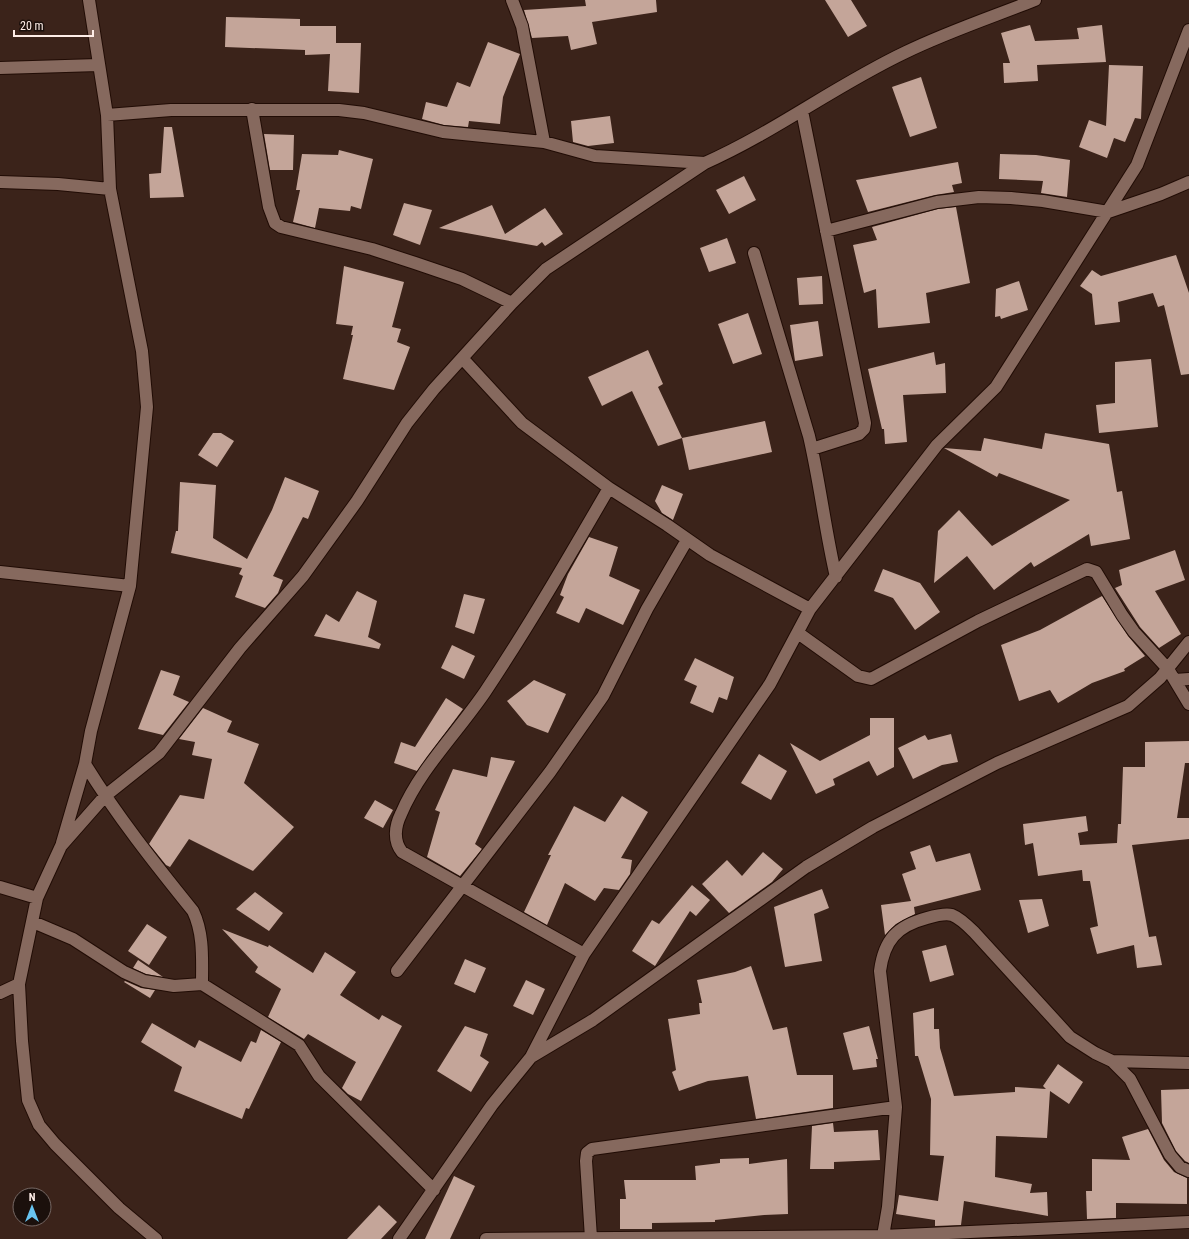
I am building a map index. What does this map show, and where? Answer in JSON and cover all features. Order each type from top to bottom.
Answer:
[{"type":"street","points":[[89,0],[107,115],[110,189],[142,351],[147,407],[130,586],[91,731],[85,764],[61,846],[37,898],[19,984],[22,1041],[28,1100],[39,1125],[55,1144],[119,1208],[156,1239]]},
{"type":"street","points":[[512,0],[522,26],[544,142]]},
{"type":"street","points":[[61,846],[105,796],[159,753],[240,648],[304,576],[357,501],[407,424],[434,389],[463,359],[512,303],[546,269],[704,163],[723,155],[802,111],[826,95],[906,52],[1035,0]]},
{"type":"street","points":[[399,1239],[492,1105],[531,1057],[584,954],[770,684],[810,609],[937,445],[996,386],[1108,212],[1137,164],[1189,30]]},
{"type":"street","points":[[0,68],[60,68],[98,65]]},
{"type":"street","points":[[252,109],[269,207],[274,223],[372,249],[448,275],[512,303]]},
{"type":"street","points":[[107,115],[171,110],[339,110],[364,113],[443,132],[544,142],[595,156],[704,163]]},
{"type":"street","points":[[802,111],[865,424],[864,429],[859,434],[812,449]]},
{"type":"street","points":[[0,182],[58,184],[110,189]]},
{"type":"street","points":[[826,231],[937,202],[979,197],[1043,201],[1108,212],[1161,194],[1189,182]]},
{"type":"street","points":[[754,253],[812,449],[827,538],[836,577]]},
{"type":"street","points":[[463,359],[522,424],[609,488],[687,540],[742,574],[810,609]]},
{"type":"street","points":[[584,954],[402,852],[396,841],[398,822],[431,763],[473,709],[514,647],[609,488]]},
{"type":"street","points":[[397,971],[550,772],[603,696],[648,609],[687,540]]},
{"type":"street","points":[[798,633],[858,676],[871,679],[978,621],[1087,569],[1092,569],[1096,572],[1134,632],[1168,669],[1189,704]]},
{"type":"street","points":[[0,572],[130,586]]},
{"type":"street","points":[[531,1057],[593,1020],[806,868],[873,828],[997,763],[1128,706],[1160,678],[1189,642]]},
{"type":"street","points":[[1175,680],[1189,679]]},
{"type":"street","points":[[85,764],[105,796],[193,911],[198,922],[201,940],[202,984]]},
{"type":"street","points":[[0,887],[37,898]]},
{"type":"street","points":[[882,1236],[888,1207],[896,1107],[880,971],[882,958],[886,947],[896,933],[912,922],[935,915],[951,915],[963,922],[1010,969],[1070,1037],[1095,1053],[1112,1061],[1130,1079],[1170,1155],[1180,1167],[1189,1171]]},
{"type":"street","points":[[32,922],[73,939],[124,972],[144,981],[174,986],[202,984],[299,1046],[320,1076],[434,1190]]},
{"type":"street","points":[[0,993],[19,984]]},
{"type":"street","points":[[1112,1061],[1189,1063]]},
{"type":"street","points":[[591,1238],[586,1161],[587,1153],[592,1149],[896,1107]]},
{"type":"street","points":[[486,1239],[882,1236],[1189,1222]]},
{"type":"building","points":[[585,0],[656,0],[657,12],[592,22],[597,44],[571,50],[568,36],[532,38],[524,10],[586,6]]},
{"type":"building","points":[[825,0],[851,0],[867,26],[848,37]]},
{"type":"building","points":[[226,17],[300,19],[300,26],[336,26],[336,43],[361,43],[359,93],[328,91],[330,54],[305,55],[305,50],[225,47]]},
{"type":"building","points":[[1030,25],[1035,41],[1079,39],[1077,28],[1102,25],[1106,62],[1037,65],[1038,81],[1004,83],[1003,63],[1010,63],[1001,33]]},
{"type":"building","points":[[488,42],[520,54],[503,97],[500,124],[469,121],[468,127],[444,125],[422,119],[426,102],[447,107],[457,82],[470,87]]},
{"type":"building","points":[[1109,65],[1143,66],[1141,119],[1135,118],[1125,142],[1114,138],[1107,158],[1079,147],[1089,120],[1106,126]]},
{"type":"building","points":[[921,77],[937,128],[910,137],[892,87]]},
{"type":"building","points":[[610,116],[614,143],[588,146],[573,142],[571,121]]},
{"type":"building","points":[[164,127],[172,127],[184,197],[150,198],[149,174],[161,173]]},
{"type":"building","points":[[264,134],[294,135],[293,170],[270,170]]},
{"type":"building","points":[[339,150],[373,159],[361,209],[351,206],[350,211],[319,208],[315,228],[293,222],[300,190],[296,190],[302,154],[338,155]]},
{"type":"building","points":[[1000,154],[1036,155],[1070,160],[1067,197],[1041,193],[1043,181],[999,179]]},
{"type":"building","points":[[958,162],[962,183],[952,185],[954,192],[935,195],[868,212],[856,180]]},
{"type":"building","points":[[744,176],[756,200],[729,214],[716,190]]},
{"type":"building","points":[[404,203],[432,210],[420,245],[393,235]]},
{"type":"building","points":[[492,205],[505,234],[545,208],[563,234],[545,246],[542,242],[537,246],[439,228]]},
{"type":"building","points":[[956,207],[970,283],[926,293],[930,323],[878,328],[876,289],[864,293],[853,245],[877,240],[872,227],[938,209]]},
{"type":"building","points":[[727,238],[736,263],[709,272],[700,248]]},
{"type":"building","points":[[1176,255],[1189,293],[1189,374],[1181,375],[1164,305],[1158,307],[1153,293],[1118,302],[1120,322],[1095,325],[1092,294],[1080,286],[1092,270],[1101,276]]},
{"type":"building","points":[[344,266],[404,282],[392,327],[401,329],[397,342],[410,347],[394,390],[343,379],[353,335],[351,335],[353,326],[336,324]]},
{"type":"building","points":[[822,276],[823,304],[799,305],[797,278]]},
{"type":"building","points":[[1019,281],[1028,310],[1001,319],[1000,316],[995,317],[996,289]]},
{"type":"building","points":[[748,313],[762,354],[733,364],[718,324]]},
{"type":"building","points":[[818,321],[823,356],[795,361],[790,325]]},
{"type":"building","points":[[648,350],[663,384],[658,387],[682,438],[658,446],[632,391],[602,406],[588,377]]},
{"type":"building","points":[[934,352],[936,365],[945,363],[946,393],[903,395],[907,442],[885,444],[884,429],[882,429],[868,369]]},
{"type":"building","points":[[1151,359],[1158,427],[1099,433],[1096,405],[1115,403],[1115,362]]},
{"type":"building","points":[[765,421],[772,452],[689,470],[682,438]]},
{"type":"building","points":[[213,433],[221,433],[234,441],[217,467],[198,455]]},
{"type":"building","points":[[1045,433],[1109,444],[1117,492],[1122,491],[1130,539],[1091,546],[1089,534],[1034,567],[1031,562],[994,590],[967,556],[934,583],[938,531],[959,510],[992,546],[1070,500],[999,473],[997,477],[944,448],[981,451],[984,438],[1042,449]]},
{"type":"building","points":[[285,477],[319,491],[308,519],[303,517],[273,576],[283,580],[278,593],[265,608],[235,597],[243,576],[239,574],[242,568],[171,553],[176,531],[178,531],[180,482],[216,485],[213,538],[247,559],[272,510]]},
{"type":"building","points":[[662,485],[683,494],[673,520],[662,513],[655,501]]},
{"type":"building","points":[[589,537],[618,547],[609,576],[640,590],[623,625],[586,608],[579,623],[556,613],[564,597],[560,595],[568,574]]},
{"type":"building","points":[[1175,550],[1185,580],[1155,591],[1181,634],[1159,648],[1140,627],[1115,588],[1122,585],[1119,570]]},
{"type":"building","points":[[883,569],[920,583],[940,612],[915,630],[893,598],[874,591]]},
{"type":"building","points":[[357,591],[377,601],[368,637],[381,644],[379,649],[314,636],[326,614],[339,622]]},
{"type":"building","points":[[464,594],[485,599],[474,634],[455,627]]},
{"type":"building","points":[[1102,596],[1128,636],[1145,656],[1124,669],[1125,671],[1092,683],[1058,703],[1050,690],[1019,701],[1001,645],[1040,630]]},
{"type":"building","points":[[452,645],[475,656],[464,679],[441,668]]},
{"type":"building","points":[[695,658],[734,677],[727,700],[719,697],[713,713],[690,703],[697,686],[684,680]]},
{"type":"building","points":[[161,670],[180,676],[173,695],[189,702],[163,735],[138,729]]},
{"type":"building","points":[[534,680],[566,694],[548,733],[527,725],[507,701]]},
{"type":"building","points":[[446,698],[463,709],[417,771],[394,763],[401,742],[415,747]]},
{"type":"building","points":[[203,708],[232,721],[227,732],[259,744],[244,783],[294,827],[253,871],[189,839],[170,867],[166,865],[149,844],[180,795],[204,799],[212,759],[192,755],[195,742],[179,739]]},
{"type":"building","points":[[870,718],[894,718],[894,767],[877,776],[869,761],[833,779],[835,785],[816,794],[790,743],[820,761],[870,735]]},
{"type":"building","points":[[951,734],[958,762],[942,765],[913,779],[898,748],[925,735],[928,740]]},
{"type":"building","points":[[1189,741],[1189,763],[1185,763],[1177,818],[1189,818],[1189,839],[1132,845],[1149,937],[1156,936],[1162,965],[1137,968],[1134,945],[1097,954],[1090,928],[1098,926],[1090,881],[1083,881],[1082,870],[1038,876],[1033,843],[1025,845],[1023,824],[1086,816],[1088,831],[1078,833],[1080,845],[1117,843],[1118,824],[1121,824],[1123,767],[1145,767],[1145,742]]},
{"type":"building","points":[[759,754],[787,771],[771,800],[741,783]]},
{"type":"building","points":[[491,757],[515,761],[475,844],[482,849],[460,876],[427,857],[440,812],[435,810],[453,769],[487,777]]},
{"type":"building","points":[[622,796],[648,812],[621,858],[632,860],[630,874],[619,890],[604,888],[595,901],[565,883],[547,925],[524,912],[551,855],[548,855],[574,806],[605,822]]},
{"type":"building","points":[[375,800],[393,810],[383,828],[364,818]]},
{"type":"building","points":[[930,845],[936,862],[970,853],[981,890],[914,907],[915,914],[896,924],[885,935],[881,905],[911,901],[902,874],[916,869],[910,852]]},
{"type":"building","points":[[763,852],[783,869],[772,882],[729,913],[702,884],[727,860],[742,876]]},
{"type":"building","points":[[692,885],[710,900],[696,916],[690,911],[655,966],[632,951],[652,920],[659,924]]},
{"type":"building","points":[[822,889],[829,908],[814,914],[822,961],[785,967],[774,907]]},
{"type":"building","points":[[255,892],[283,913],[269,931],[236,909]]},
{"type":"building","points":[[1042,899],[1049,926],[1028,933],[1019,900]]},
{"type":"building","points":[[147,924],[167,937],[149,965],[128,951]]},
{"type":"building","points":[[222,929],[268,947],[269,945],[313,973],[325,952],[356,972],[340,995],[379,1020],[382,1015],[402,1026],[361,1101],[348,1094],[342,1088],[356,1062],[308,1034],[304,1039],[268,1017],[281,989],[255,972],[258,967]]},
{"type":"building","points":[[946,945],[954,975],[930,982],[922,951]]},
{"type":"building","points":[[465,959],[486,968],[475,993],[454,984]]},
{"type":"building","points":[[138,960],[163,977],[146,974],[133,968]]},
{"type":"building","points":[[751,966],[773,1030],[787,1027],[797,1075],[833,1075],[833,1108],[756,1119],[748,1076],[708,1081],[679,1091],[672,1072],[676,1070],[668,1019],[700,1014],[699,1003],[702,1003],[697,980],[735,972]]},
{"type":"building","points":[[526,980],[545,989],[533,1015],[513,1006]]},
{"type":"building","points":[[125,981],[141,988],[155,990],[150,998],[124,982]]},
{"type":"building","points":[[934,1008],[934,1029],[939,1029],[940,1048],[954,1096],[1015,1092],[1015,1087],[1046,1089],[1043,1086],[1058,1064],[1083,1082],[1069,1104],[1050,1091],[1047,1138],[996,1136],[995,1177],[1032,1184],[1030,1193],[1047,1192],[1048,1216],[964,1201],[961,1225],[935,1226],[935,1220],[896,1214],[899,1195],[938,1201],[944,1156],[930,1155],[931,1099],[918,1056],[915,1056],[913,1013]]},
{"type":"building","points":[[152,1023],[195,1048],[199,1040],[241,1062],[251,1041],[256,1043],[261,1030],[281,1042],[249,1109],[246,1108],[242,1119],[174,1091],[182,1067],[141,1042]]},
{"type":"building","points":[[465,1026],[488,1034],[480,1056],[489,1062],[471,1092],[437,1071]]},
{"type":"building","points":[[869,1026],[878,1059],[876,1059],[877,1067],[853,1070],[843,1033]]},
{"type":"building","points":[[1189,1089],[1189,1163],[1185,1161],[1176,1151],[1162,1123],[1161,1090]]},
{"type":"building","points":[[833,1123],[834,1132],[878,1130],[880,1160],[834,1162],[834,1169],[810,1169],[812,1126]]},
{"type":"building","points":[[1148,1129],[1164,1160],[1174,1172],[1187,1178],[1187,1204],[1116,1203],[1116,1218],[1087,1219],[1086,1191],[1092,1191],[1092,1159],[1130,1160],[1122,1137]]},
{"type":"building","points":[[749,1158],[749,1164],[787,1159],[788,1214],[715,1220],[715,1222],[652,1223],[652,1229],[620,1229],[620,1199],[626,1199],[624,1180],[696,1180],[695,1166],[720,1163],[720,1159]]},
{"type":"building","points":[[454,1176],[475,1186],[450,1239],[425,1239]]},
{"type":"building","points":[[379,1205],[397,1222],[381,1239],[347,1239]]}]
